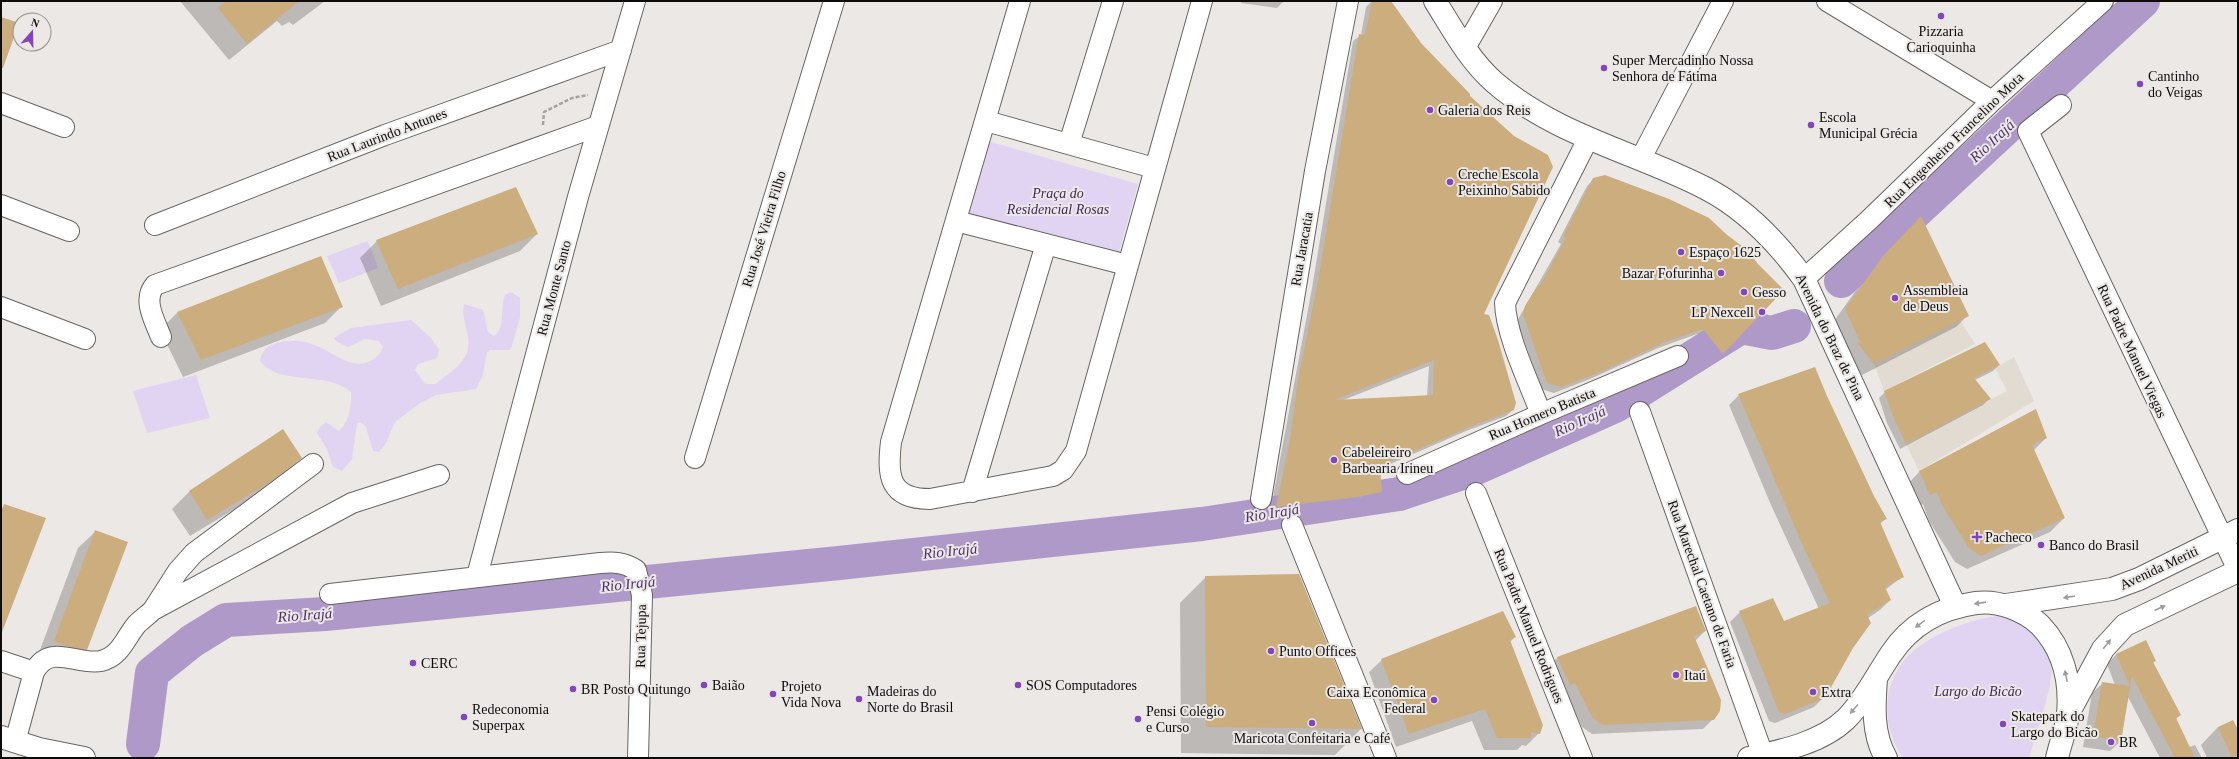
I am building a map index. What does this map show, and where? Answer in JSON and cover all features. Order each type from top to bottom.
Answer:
[{"type":"main road","name":"Avenida do Braz de Pina","points":[[1435,1],[1465,48],[1493,81],[1514,97],[1560,127],[1708,190],[1737,209],[1763,230],[1786,253],[1804,279],[1955,606]]},
{"type":"main road","name":"Avenida Meriti","points":[[2006,605],[2112,589],[2139,580],[2230,534]]},
{"type":"main road","points":[[2057,758],[2068,715],[2091,668],[2103,649],[2125,625],[2238,570]]},
{"type":"main road","points":[[1756,756],[1800,745],[1826,732],[1845,719],[1861,701],[1891,653],[1908,633],[1928,619],[1955,606],[1987,602],[2006,605],[2036,621],[2052,638],[2062,660],[2067,683],[2068,715]]},
{"type":"main road","points":[[1876,678],[1874,703],[1876,731],[1886,758]]},
{"type":"main road","points":[[8,740],[84,758]]},
{"type":"street","name":"Rua Monte Santo","points":[[478,576],[578,197],[635,1]]},
{"type":"street","name":"Rua José Vieira Filho","points":[[695,458],[834,1]]},
{"type":"street","points":[[1020,1],[986,121],[896,423],[889,468],[892,482],[897,490],[917,499],[930,499],[972,492],[1053,476],[1064,470],[1070,463],[1076,451],[1202,1]]},
{"type":"street","points":[[1069,144],[1113,1]]},
{"type":"street","name":"Rua Jaracatia","points":[[1261,499],[1316,171],[1348,1]]},
{"type":"street","points":[[1465,48],[1492,1]]},
{"type":"street","points":[[1640,160],[1723,1]]},
{"type":"street","points":[[1827,1],[1992,101]]},
{"type":"street","name":"Rua Engenheiro Francelino Mota","points":[[1804,279],[1869,220],[1992,101],[2103,1]]},
{"type":"street","name":"Rua Laurindo Antunes","points":[[155,225],[385,135],[621,50]]},
{"type":"street","points":[[1,103],[64,127]]},
{"type":"street","name":"Rua Padre Manuel Viegas","points":[[2060,105],[2028,131],[2230,534],[2238,570]]},
{"type":"street","points":[[986,121],[1154,168]]},
{"type":"street","points":[[161,337],[148,300],[150,291],[155,285],[598,126]]},
{"type":"street","points":[[1540,414],[1510,333],[1505,316],[1505,303],[1588,139]]},
{"type":"street","points":[[1,205],[69,231]]},
{"type":"street","points":[[956,221],[1127,265]]},
{"type":"street","points":[[972,492],[1046,244]]},
{"type":"street","points":[[1,307],[85,339]]},
{"type":"street","name":"Rua Homero Batista","points":[[1407,474],[1540,414],[1678,356]]},
{"type":"street","name":"Rua Marechal Caetano de Faria","points":[[1640,412],[1756,756]]},
{"type":"street","points":[[153,610],[178,571],[194,554],[314,464]]},
{"type":"street","points":[[8,740],[34,672],[39,663],[47,658],[58,656],[100,661],[111,658],[124,645],[136,625],[153,610],[352,504],[439,475]]},
{"type":"street","name":"Rua Padre Manuel Rodrigues","points":[[1476,493],[1582,758]]},
{"type":"street","points":[[1292,525],[1386,758]]},
{"type":"street","name":"Rua Tejupa","points":[[330,594],[583,564],[623,563],[636,570],[641,586],[638,758]]},
{"type":"street","points":[[1,661],[34,672]]},
{"type":"shaded area","points":[[1960,320],[1975,344],[1884,391],[1874,364]]},
{"type":"shaded area","points":[[2014,357],[2034,401],[1919,471],[1906,444],[2007,391],[1995,368]]},
{"type":"green space","name":"Praça do Residencial Rosas","points":[[984,140],[1138,184],[1117,259],[962,214]]},
{"type":"green space","points":[[368,241],[378,268],[339,283],[327,256]]},
{"type":"green space","points":[[511,292],[520,298],[520,318],[511,348],[509,350],[490,350],[487,352],[483,375],[476,389],[436,395],[420,403],[395,422],[386,443],[379,452],[373,451],[366,427],[360,422],[357,423],[352,459],[342,471],[333,467],[327,449],[317,433],[320,427],[326,422],[339,431],[342,428],[349,413],[351,392],[341,385],[317,379],[280,374],[269,369],[260,361],[264,350],[274,344],[285,341],[296,341],[306,342],[317,346],[352,363],[367,363],[381,352],[383,347],[379,341],[365,339],[348,347],[336,341],[334,338],[351,328],[411,320],[431,338],[439,350],[437,358],[418,364],[415,370],[425,384],[436,384],[456,368],[465,356],[468,349],[463,308],[464,304],[483,310],[488,332],[494,336],[498,333],[500,328],[505,295]]},
{"type":"green space","points":[[196,375],[210,418],[147,433],[133,391]]},
{"type":"green space","name":"Largo do Bicão","points":[[2000,616],[2018,620],[2029,627],[2047,650],[2051,663],[2050,683],[2044,710],[2029,758],[1903,758],[1891,734],[1887,708],[1892,682],[1898,669],[1906,658],[1925,642],[1963,624],[1988,617]]},
{"type":"building","points":[[226,1],[299,1],[247,44],[218,8]]},
{"type":"building","points":[[1372,1],[1391,1],[1421,43],[1470,94],[1470,96],[1514,136],[1548,155],[1553,167],[1484,314],[1489,315],[1498,340],[1516,403],[1514,410],[1474,425],[1380,466],[1382,492],[1358,497],[1276,507],[1290,440],[1298,380],[1318,281],[1359,34],[1365,35]],"holes":[[[1434,360],[1433,395],[1334,400]]]},
{"type":"building","points":[[1,17],[12,21],[12,43],[3,68],[1,68]]},
{"type":"building","points":[[1605,175],[1669,199],[1709,218],[1726,234],[1747,250],[1758,264],[1784,290],[1723,354],[1703,329],[1665,342],[1598,373],[1561,387],[1547,383],[1523,314],[1525,306],[1538,285],[1540,286],[1566,238],[1563,236],[1593,178]]},
{"type":"building","points":[[516,187],[538,234],[398,289],[376,240]]},
{"type":"building","points":[[1921,216],[1969,316],[1874,364],[1857,343],[1860,342],[1845,309],[1883,256]]},
{"type":"building","points":[[321,256],[343,307],[201,360],[177,312]]},
{"type":"building","points":[[1985,342],[2000,365],[1974,378],[1991,399],[1906,444],[1893,416],[1884,391]]},
{"type":"building","points":[[1815,367],[1874,496],[1887,519],[1880,522],[1904,577],[1885,587],[1891,600],[1867,615],[1871,623],[1853,648],[1825,698],[1785,714],[1779,712],[1739,611],[1773,598],[1784,621],[1830,603],[1806,553],[1738,394]]},
{"type":"building","points":[[2036,409],[2047,438],[2032,445],[2065,518],[1981,556],[1969,548],[1943,507],[1937,492],[1930,495],[1919,471]]},
{"type":"building","points":[[283,429],[302,458],[267,484],[207,520],[189,491]]},
{"type":"building","points":[[4,504],[46,518],[2,632],[1,513]]},
{"type":"building","points":[[95,530],[128,542],[87,650],[66,646],[54,641]]},
{"type":"building","name":"Punto Offices","points":[[1299,574],[1362,729],[1206,727],[1205,576]]},
{"type":"building","points":[[1696,606],[1706,631],[1694,636],[1721,700],[1720,711],[1714,720],[1602,725],[1592,717],[1575,683],[1570,685],[1557,657]]},
{"type":"building","points":[[1503,611],[1516,637],[1510,640],[1543,725],[1540,734],[1531,732],[1531,738],[1497,738],[1485,709],[1409,734],[1381,659]]},
{"type":"building","points":[[2146,640],[2156,661],[2153,662],[2181,715],[2176,718],[2195,758],[2175,758],[2132,676],[2121,741],[2093,736],[2102,682],[2130,686],[2116,654]]},
{"type":"building","points":[[2233,720],[2238,730],[2238,758],[2232,758],[2218,727]]},
{"type":"waterway","name":"Rio Irajá","points":[[1841,281],[2143,1]]},
{"type":"waterway","name":"Rio Irajá","points":[[143,744],[152,673],[192,641],[226,620],[325,614],[839,563],[1202,524],[1399,494],[1474,469],[1615,406],[1741,327],[1772,333],[1794,326]]},
{"type":"place","name":"Pizzaria Carioquinha","points":[[1941,16]]},
{"type":"place","name":"Super Mercadinho Nossa Senhora de Fátima","points":[[1604,68]]},
{"type":"place","name":"Cantinho do Veigas","points":[[2140,84]]},
{"type":"place","name":"Galeria dos Reis","points":[[1430,110]]},
{"type":"place","name":"Escola Municipal Grécia","points":[[1811,125]]},
{"type":"place","name":"Creche Escola Peixinho Sabido","points":[[1450,182]]},
{"type":"place","name":"Espaço 1625","points":[[1681,252]]},
{"type":"place","name":"Bazar Fofurinha","points":[[1721,273]]},
{"type":"place","name":"Gesso","points":[[1744,292]]},
{"type":"place","name":"Assembleia de Deus","points":[[1895,298]]},
{"type":"place","name":"LP Nexcell","points":[[1762,312]]},
{"type":"place","name":"Cabeleireiro Barbearia Irineu","points":[[1334,460]]},
{"type":"place","name":"Pacheco","points":[[1977,537]]},
{"type":"place","name":"Banco do Brasil","points":[[2041,545]]},
{"type":"place","name":"Punto Offices","points":[[1271,651]]},
{"type":"place","name":"CERC","points":[[413,663]]},
{"type":"place","name":"Itaú","points":[[1676,675]]},
{"type":"place","name":"Baião","points":[[704,685]]},
{"type":"place","name":"SOS Computadores","points":[[1018,685]]},
{"type":"place","name":"BR Posto Quitungo","points":[[573,689]]},
{"type":"place","name":"Extra","points":[[1813,692]]},
{"type":"place","name":"Projeto Vida Nova","points":[[773,694]]},
{"type":"place","name":"Madeiras do Norte do Brasil","points":[[859,699]]},
{"type":"place","name":"Caixa Econômica Federal","points":[[1434,700]]},
{"type":"place","name":"Redeconomia Superpax","points":[[464,717]]},
{"type":"place","name":"Pensi Colégio e Curso","points":[[1138,719]]},
{"type":"place","name":"Maricota Confeitaria e Café","points":[[1312,723]]},
{"type":"place","name":"Skatepark do Largo do Bicão","points":[[2003,724]]},
{"type":"place","name":"BR","points":[[2111,742]]}]
